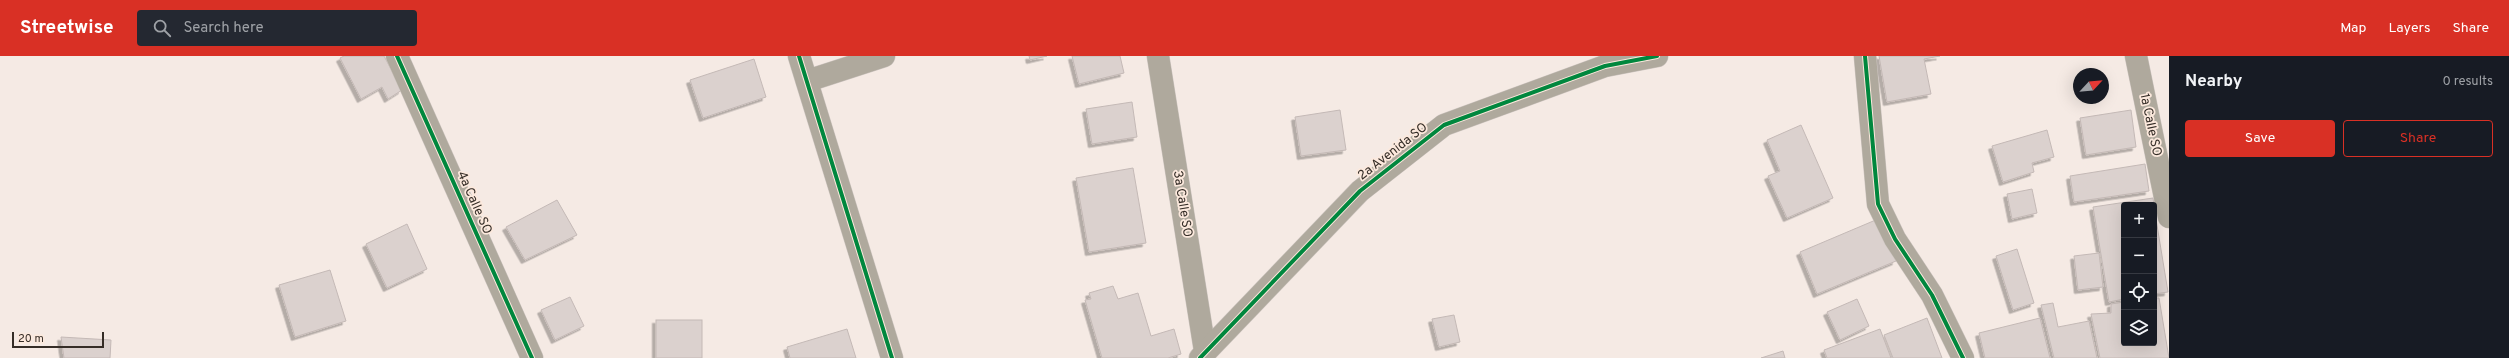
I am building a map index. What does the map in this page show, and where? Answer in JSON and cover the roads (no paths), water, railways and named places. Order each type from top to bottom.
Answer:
[{"type":"street","name":"4a Calle SO","points":[[397,56],[532,358]]},
{"type":"street","points":[[799,56],[892,358]]},
{"type":"street","points":[[807,81],[884,56]]},
{"type":"street","name":"3a Calle SO","points":[[1158,56],[1202,355]]},
{"type":"street","name":"2a Avenida SO","points":[[1202,355],[1360,190],[1444,125],[1604,61],[1657,56]]},
{"type":"street","points":[[1865,56],[1878,204],[1895,239],[1932,295],[1963,358]]},
{"type":"street","name":"1a Calle SO","points":[[2136,56],[2169,217]]}]
